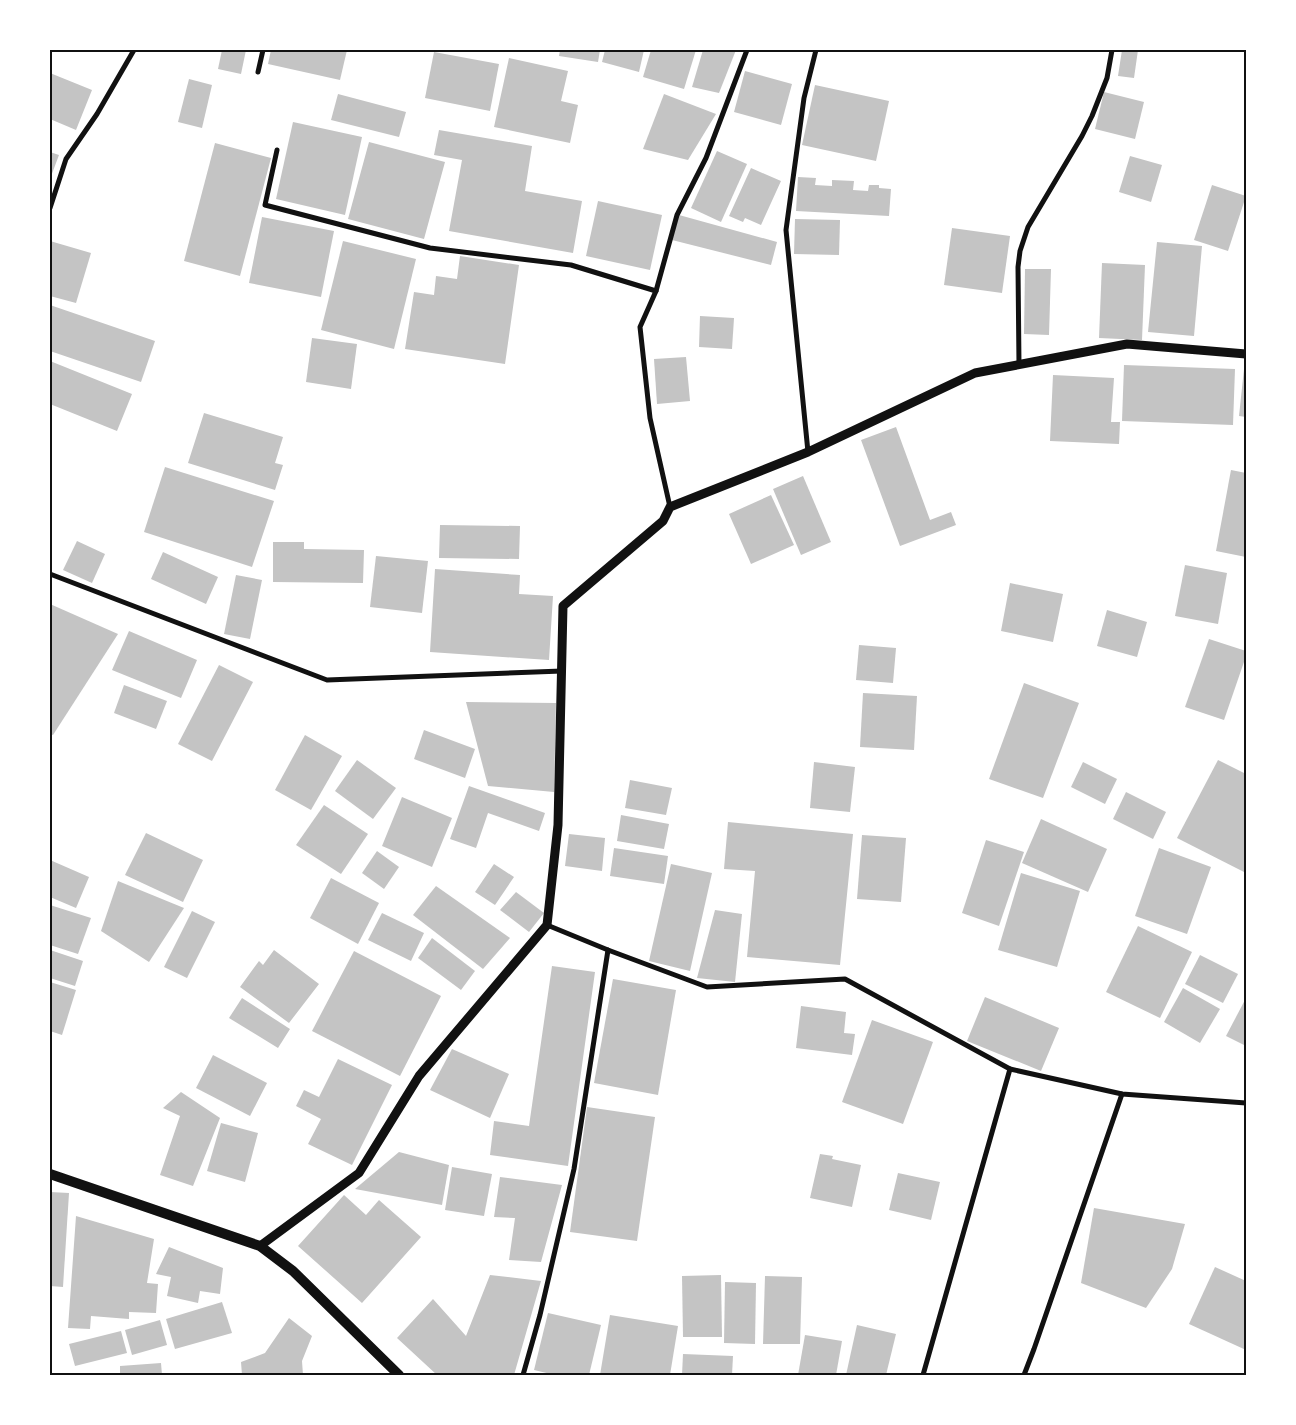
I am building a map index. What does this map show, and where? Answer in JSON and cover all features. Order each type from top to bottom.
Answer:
[{"type":"main road","points":[[50,1174],[260,1246],[294,1271],[399,1375]]},
{"type":"street","points":[[50,208],[66,159],[97,114],[134,50]]},
{"type":"street","points":[[258,72],[263,50]]},
{"type":"street","points":[[260,1246],[359,1173],[419,1076],[547,925],[558,826],[563,606],[663,521],[670,507],[650,418],[640,327],[656,290],[677,215],[706,158],[747,50]]},
{"type":"street","points":[[808,452],[786,230],[804,98],[816,50]]},
{"type":"street","points":[[1019,365],[1018,267],[1020,251],[1028,227],[1092,116],[1107,78],[1112,50]]},
{"type":"street","points":[[277,150],[265,205],[430,248],[571,265],[656,290]]},
{"type":"street","points":[[670,507],[808,452],[975,374],[1127,344],[1246,354]]},
{"type":"street","points":[[50,574],[328,680],[562,671]]},
{"type":"street","points":[[547,925],[707,987],[845,979],[1010,1069],[1122,1094],[1246,1104]]},
{"type":"street","points":[[523,1375],[540,1315],[574,1169],[608,950]]},
{"type":"street","points":[[923,1375],[1010,1069]]},
{"type":"street","points":[[1024,1375],[1122,1094]]},
{"type":"building","points":[[222,50],[246,50],[241,74],[218,69]]},
{"type":"building","points":[[271,50],[347,50],[340,80],[268,64]]},
{"type":"building","points":[[560,50],[600,50],[598,62],[559,56]]},
{"type":"building","points":[[605,50],[644,50],[639,72],[602,62]]},
{"type":"building","points":[[651,50],[696,50],[684,89],[643,77]]},
{"type":"building","points":[[703,50],[736,50],[719,93],[692,87]]},
{"type":"building","points":[[1122,50],[1138,50],[1134,78],[1118,76]]},
{"type":"building","points":[[434,52],[499,64],[490,111],[425,98]]},
{"type":"building","points":[[509,58],[568,71],[561,101],[578,105],[570,143],[494,127]]},
{"type":"building","points":[[745,71],[792,84],[781,125],[734,112]]},
{"type":"building","points":[[50,73],[92,90],[76,130],[50,119]]},
{"type":"building","points":[[189,79],[212,85],[202,128],[178,122]]},
{"type":"building","points":[[815,85],[889,101],[876,161],[802,145]]},
{"type":"building","points":[[1104,92],[1144,102],[1135,139],[1095,129]]},
{"type":"building","points":[[338,94],[406,112],[399,137],[331,120]]},
{"type":"building","points":[[664,94],[716,114],[688,160],[643,149]]},
{"type":"building","points":[[293,122],[362,137],[345,215],[276,199]]},
{"type":"building","points":[[439,130],[532,146],[525,191],[582,201],[573,253],[449,231],[462,160],[434,155]]},
{"type":"building","points":[[369,142],[445,162],[424,239],[348,219]]},
{"type":"building","points":[[215,143],[271,158],[240,276],[184,261]]},
{"type":"building","points":[[717,151],[747,164],[721,222],[691,208]]},
{"type":"building","points":[[50,152],[59,155],[50,179]]},
{"type":"building","points":[[1130,156],[1162,165],[1151,202],[1119,192]]},
{"type":"building","points":[[751,168],[781,181],[761,225],[745,218],[743,222],[729,216]]},
{"type":"building","points":[[798,177],[816,178],[815,185],[832,186],[832,180],[854,181],[853,190],[868,191],[869,185],[879,185],[879,188],[891,189],[889,216],[796,211]]},
{"type":"building","points":[[1212,185],[1246,196],[1228,251],[1194,240]]},
{"type":"building","points":[[598,201],[662,215],[650,270],[586,256]]},
{"type":"building","points":[[679,215],[777,242],[771,265],[672,240]]},
{"type":"building","points":[[262,217],[334,231],[321,297],[249,283]]},
{"type":"building","points":[[795,219],[840,220],[839,255],[794,254]]},
{"type":"building","points":[[952,228],[1010,236],[1002,293],[944,285]]},
{"type":"building","points":[[50,241],[91,253],[76,303],[50,296]]},
{"type":"building","points":[[343,241],[416,259],[394,349],[321,330]]},
{"type":"building","points":[[1157,242],[1202,246],[1194,336],[1148,332]]},
{"type":"building","points":[[460,256],[519,265],[505,364],[405,349],[414,292],[434,295],[436,276],[457,279]]},
{"type":"building","points":[[1102,263],[1145,265],[1142,340],[1099,338]]},
{"type":"building","points":[[1025,269],[1051,269],[1049,335],[1024,334]]},
{"type":"building","points":[[50,305],[155,341],[141,382],[50,351]]},
{"type":"building","points":[[700,316],[734,318],[732,349],[699,347]]},
{"type":"building","points":[[312,338],[357,344],[351,389],[306,382]]},
{"type":"building","points":[[686,357],[690,401],[657,404],[654,359]]},
{"type":"building","points":[[50,361],[132,394],[117,431],[50,404]]},
{"type":"building","points":[[1124,365],[1235,369],[1233,425],[1122,421]]},
{"type":"building","points":[[1244,369],[1246,370],[1246,417],[1239,416]]},
{"type":"building","points":[[1053,375],[1114,378],[1111,422],[1120,422],[1119,444],[1050,441]]},
{"type":"building","points":[[204,413],[283,437],[275,463],[283,465],[275,490],[188,463]]},
{"type":"building","points":[[896,427],[930,520],[951,512],[956,525],[900,546],[861,440]]},
{"type":"building","points":[[165,467],[274,501],[252,567],[144,532]]},
{"type":"building","points":[[1231,470],[1246,473],[1246,557],[1216,551]]},
{"type":"building","points":[[803,476],[831,542],[801,555],[773,489]]},
{"type":"building","points":[[771,495],[794,545],[751,564],[729,514]]},
{"type":"building","points":[[440,525],[520,526],[519,559],[439,558]]},
{"type":"building","points":[[77,541],[105,554],[92,583],[63,570]]},
{"type":"building","points":[[273,542],[304,542],[304,549],[364,550],[363,583],[273,582]]},
{"type":"building","points":[[163,552],[218,577],[206,604],[151,579]]},
{"type":"building","points":[[376,556],[428,561],[422,613],[370,607]]},
{"type":"building","points":[[1185,565],[1227,573],[1218,624],[1175,616]]},
{"type":"building","points":[[435,569],[520,575],[519,594],[553,596],[549,660],[430,652]]},
{"type":"building","points":[[236,575],[262,580],[250,639],[224,634]]},
{"type":"building","points":[[1010,583],[1063,594],[1053,642],[1001,631]]},
{"type":"building","points":[[50,604],[118,634],[53,735],[50,734]]},
{"type":"building","points":[[1107,610],[1147,622],[1137,657],[1097,646]]},
{"type":"building","points":[[129,631],[197,660],[181,698],[112,670]]},
{"type":"building","points":[[1209,639],[1246,651],[1246,656],[1224,720],[1185,707]]},
{"type":"building","points":[[859,645],[896,648],[893,683],[856,680]]},
{"type":"building","points":[[219,665],[253,682],[212,761],[178,744]]},
{"type":"building","points":[[1024,683],[1079,703],[1043,798],[989,779]]},
{"type":"building","points":[[124,685],[167,701],[156,729],[114,713]]},
{"type":"building","points":[[863,693],[917,696],[914,750],[860,747]]},
{"type":"building","points":[[466,702],[556,703],[554,792],[488,786]]},
{"type":"building","points":[[424,730],[475,749],[465,778],[414,759]]},
{"type":"building","points":[[305,735],[342,756],[311,810],[275,790]]},
{"type":"building","points":[[357,760],[396,788],[373,819],[335,791]]},
{"type":"building","points":[[1218,760],[1246,774],[1246,873],[1177,838]]},
{"type":"building","points":[[814,762],[855,767],[850,812],[810,808]]},
{"type":"building","points":[[1083,762],[1117,779],[1105,804],[1071,787]]},
{"type":"building","points":[[630,780],[672,788],[666,815],[625,808]]},
{"type":"building","points":[[469,786],[545,813],[539,831],[488,813],[476,848],[450,839]]},
{"type":"building","points":[[1126,792],[1166,812],[1153,839],[1113,819]]},
{"type":"building","points":[[402,797],[452,818],[432,867],[382,846]]},
{"type":"building","points":[[324,805],[368,834],[341,874],[296,845]]},
{"type":"building","points":[[621,815],[669,824],[664,849],[617,841]]},
{"type":"building","points":[[1041,819],[1107,849],[1088,892],[1022,863]]},
{"type":"building","points":[[728,822],[853,834],[840,965],[747,957],[755,871],[724,869]]},
{"type":"building","points":[[146,833],[203,860],[183,902],[125,875]]},
{"type":"building","points":[[569,834],[605,838],[602,871],[565,866]]},
{"type":"building","points":[[862,835],[906,838],[901,902],[857,899]]},
{"type":"building","points":[[986,840],[1024,852],[999,926],[962,913]]},
{"type":"building","points":[[614,848],[668,856],[664,884],[610,876]]},
{"type":"building","points":[[1159,848],[1211,867],[1187,934],[1135,916]]},
{"type":"building","points":[[377,851],[399,867],[384,889],[362,873]]},
{"type":"building","points":[[50,860],[89,877],[76,908],[50,897]]},
{"type":"building","points":[[494,864],[514,877],[495,905],[475,892]]},
{"type":"building","points":[[671,864],[712,873],[690,971],[649,961]]},
{"type":"building","points":[[1021,873],[1080,891],[1057,967],[998,950]]},
{"type":"building","points":[[331,878],[379,903],[358,944],[310,918]]},
{"type":"building","points":[[118,881],[184,908],[149,962],[101,931]]},
{"type":"building","points":[[436,886],[510,938],[483,969],[413,915]]},
{"type":"building","points":[[516,892],[544,913],[529,932],[500,910]]},
{"type":"building","points":[[50,905],[91,918],[78,954],[50,945]]},
{"type":"building","points":[[715,910],[742,914],[735,982],[697,978]]},
{"type":"building","points":[[192,911],[215,922],[187,978],[164,967]]},
{"type":"building","points":[[382,913],[424,933],[411,961],[368,940]]},
{"type":"building","points":[[1138,926],[1192,952],[1160,1018],[1106,992]]},
{"type":"building","points":[[432,938],[475,971],[461,990],[418,958]]},
{"type":"building","points":[[50,950],[83,961],[75,986],[50,978]]},
{"type":"building","points":[[274,950],[319,984],[289,1023],[240,987],[259,961],[263,965]]},
{"type":"building","points":[[354,951],[441,996],[400,1076],[312,1031]]},
{"type":"building","points":[[1200,955],[1238,974],[1223,1003],[1185,984]]},
{"type":"building","points":[[552,966],[595,972],[568,1166],[490,1155],[494,1121],[529,1126]]},
{"type":"building","points":[[613,979],[676,990],[658,1095],[594,1083]]},
{"type":"building","points":[[50,982],[76,990],[62,1035],[50,1031]]},
{"type":"building","points":[[1183,988],[1220,1009],[1200,1043],[1164,1022]]},
{"type":"building","points":[[985,997],[1059,1028],[1041,1071],[967,1041]]},
{"type":"building","points":[[242,998],[290,1029],[278,1048],[229,1018]]},
{"type":"building","points":[[1246,998],[1246,1046],[1226,1036]]},
{"type":"building","points":[[801,1006],[846,1012],[844,1033],[855,1034],[852,1055],[796,1048]]},
{"type":"building","points":[[872,1020],[933,1042],[903,1124],[842,1102]]},
{"type":"building","points":[[452,1049],[509,1074],[490,1118],[430,1090]]},
{"type":"building","points":[[213,1055],[267,1083],[250,1116],[196,1088]]},
{"type":"building","points":[[338,1059],[392,1085],[352,1165],[308,1144],[321,1119],[296,1106],[304,1090],[319,1097]]},
{"type":"building","points":[[181,1092],[220,1118],[193,1186],[160,1175],[180,1116],[163,1108]]},
{"type":"building","points":[[587,1107],[655,1117],[637,1241],[570,1232]]},
{"type":"building","points":[[221,1123],[258,1133],[245,1182],[207,1171]]},
{"type":"building","points":[[399,1152],[449,1165],[442,1205],[355,1189]]},
{"type":"building","points":[[820,1154],[833,1156],[832,1159],[861,1165],[852,1207],[810,1198]]},
{"type":"building","points":[[452,1167],[492,1174],[484,1216],[445,1210]]},
{"type":"building","points":[[898,1173],[940,1182],[931,1220],[889,1210]]},
{"type":"building","points":[[500,1177],[562,1185],[541,1262],[509,1260],[515,1218],[494,1217]]},
{"type":"building","points":[[50,1192],[69,1193],[63,1287],[50,1286]]},
{"type":"building","points":[[344,1195],[366,1215],[379,1200],[421,1237],[362,1303],[298,1246]]},
{"type":"building","points":[[1094,1208],[1185,1224],[1172,1269],[1146,1308],[1081,1283]]},
{"type":"building","points":[[76,1216],[154,1239],[147,1283],[158,1284],[156,1313],[129,1312],[129,1319],[91,1316],[90,1329],[68,1328]]},
{"type":"building","points":[[169,1247],[223,1268],[220,1294],[200,1291],[198,1303],[167,1296],[171,1277],[156,1274]]},
{"type":"building","points":[[1215,1267],[1246,1281],[1246,1350],[1189,1324]]},
{"type":"building","points":[[490,1275],[541,1281],[514,1375],[437,1375],[397,1338],[433,1299],[466,1336]]},
{"type":"building","points":[[721,1275],[722,1337],[683,1337],[682,1276]]},
{"type":"building","points":[[765,1276],[802,1277],[800,1344],[763,1344]]},
{"type":"building","points":[[725,1282],[756,1283],[755,1344],[724,1343]]},
{"type":"building","points":[[222,1302],[232,1333],[175,1349],[166,1319]]},
{"type":"building","points":[[548,1313],[601,1325],[589,1375],[555,1375],[534,1370]]},
{"type":"building","points":[[610,1315],[678,1326],[670,1375],[600,1375]]},
{"type":"building","points":[[289,1318],[312,1336],[302,1361],[303,1375],[242,1375],[241,1362],[265,1353]]},
{"type":"building","points":[[160,1320],[167,1345],[132,1355],[125,1330]]},
{"type":"building","points":[[857,1325],[896,1334],[886,1375],[846,1375]]},
{"type":"building","points":[[121,1331],[127,1353],[75,1366],[69,1344]]},
{"type":"building","points":[[805,1335],[842,1341],[836,1375],[798,1375]]},
{"type":"building","points":[[683,1354],[733,1356],[732,1375],[682,1375]]},
{"type":"building","points":[[161,1363],[162,1375],[120,1375],[120,1366]]}]
